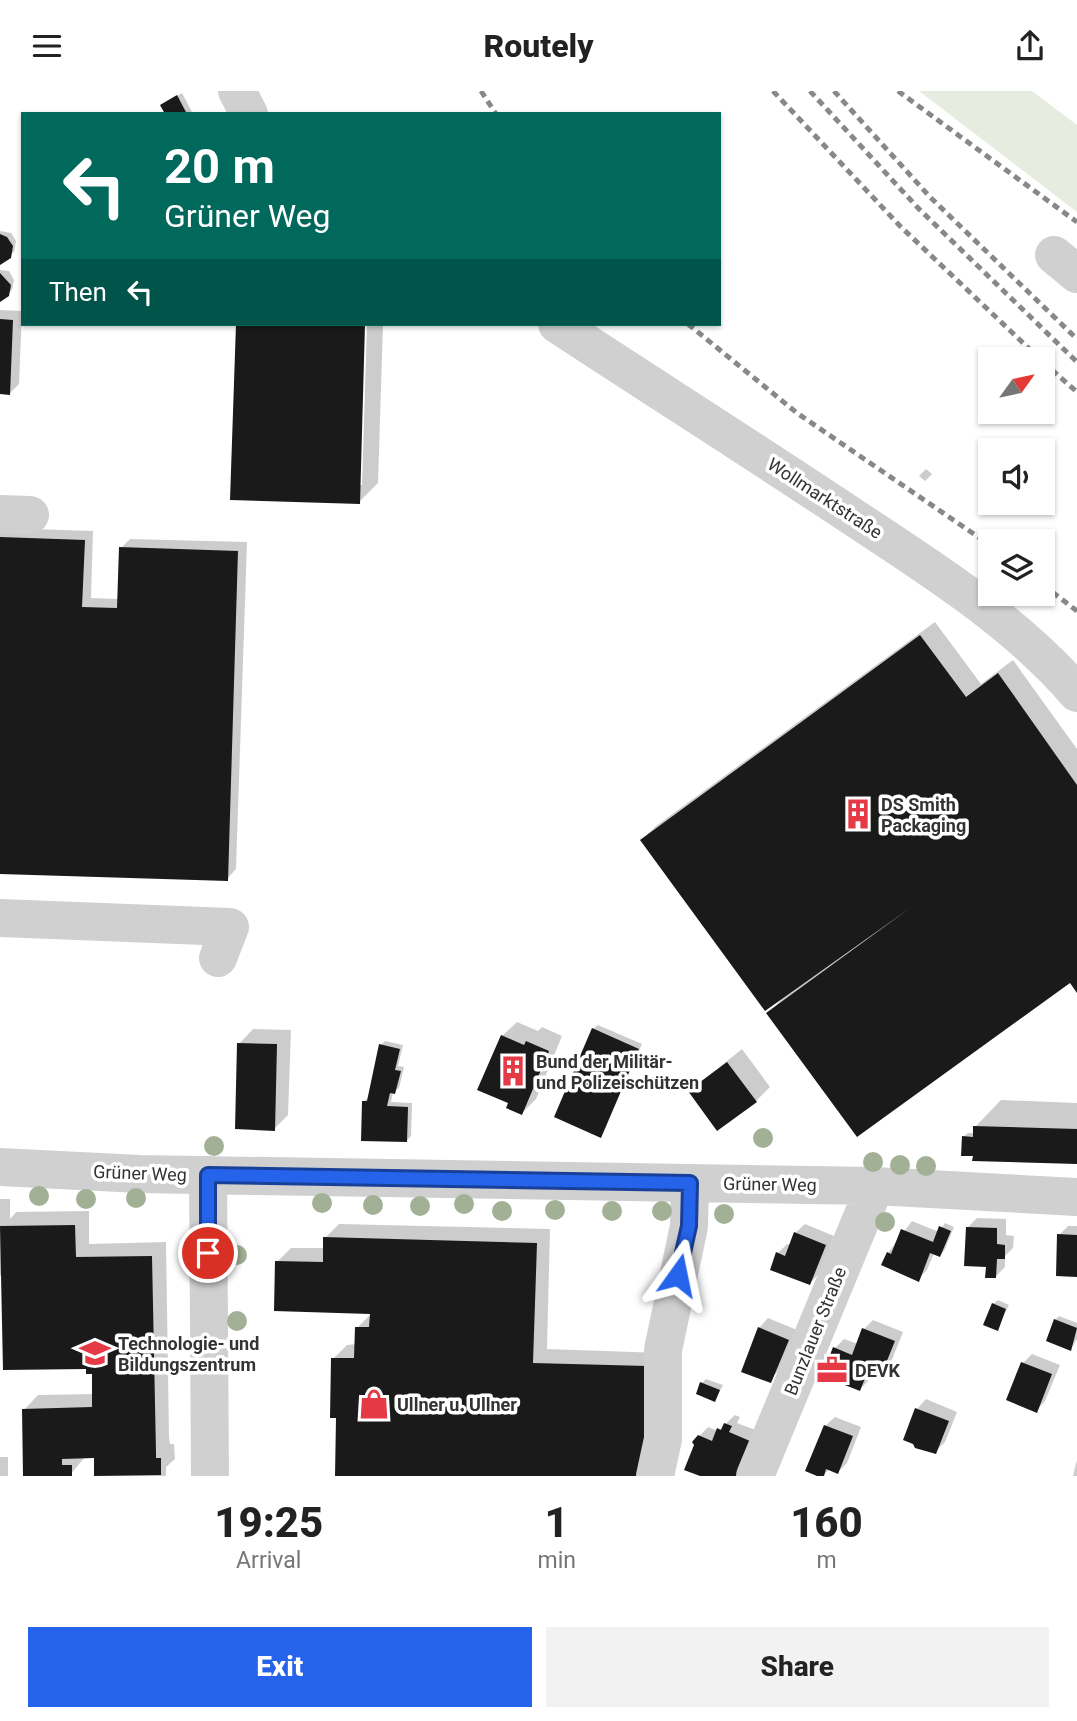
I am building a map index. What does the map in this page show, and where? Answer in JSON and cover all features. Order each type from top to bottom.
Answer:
[{"type":"street","points":[[237,91],[248,112]]},
{"type":"street","name":"Wollmarktstraße","points":[[560,326],[939,574],[1007,627],[1060,674],[1077,693]]},
{"type":"street","points":[[0,918],[230,927],[218,958]]},
{"type":"street","name":"Grüner Weg","points":[[0,1167],[208,1175],[875,1186],[1077,1197]]},
{"type":"street","points":[[208,1175],[210,1476]]},
{"type":"street","points":[[654,1476],[663,1439],[663,1350],[689,1226],[690,1183]]},
{"type":"street","name":"Bunzlauer Straße","points":[[755,1476],[875,1186]]},
{"type":"shaded area","points":[[919,91],[1032,91],[1077,125],[1077,212]]},
{"type":"building","points":[[177,95],[186,112],[164,112],[160,105]]},
{"type":"building","points":[[0,234],[7,237],[13,246],[11,258],[0,265]]},
{"type":"building","points":[[0,273],[11,285],[9,296],[0,302]]},
{"type":"building","points":[[0,319],[13,320],[10,395],[0,394]]},
{"type":"building","points":[[236,326],[365,326],[360,504],[230,500]]},
{"type":"building","points":[[0,537],[85,540],[82,607],[117,608],[119,547],[238,551],[228,881],[0,874]]},
{"type":"building","name":"DS Smith Packaging","points":[[920,635],[966,697],[998,673],[1077,785],[1077,993],[1070,983],[857,1137],[766,1013],[910,908],[765,1011],[640,840]]},
{"type":"building","points":[[592,1028],[639,1049],[601,1138],[554,1117]]},
{"type":"building","name":"Bund der Militär- und Polizeischützen","points":[[501,1035],[524,1045],[526,1041],[549,1051],[522,1115],[506,1108],[508,1103],[477,1090]]},
{"type":"building","points":[[237,1043],[277,1044],[275,1131],[235,1129]]},
{"type":"building","points":[[379,1044],[400,1049],[395,1070],[401,1071],[395,1094],[390,1093],[387,1106],[408,1107],[407,1142],[361,1141],[362,1101],[367,1101]]},
{"type":"building","points":[[727,1062],[757,1102],[717,1131],[688,1091]]},
{"type":"building","points":[[973,1126],[1077,1129],[1077,1164],[972,1161],[973,1156],[961,1156],[962,1136],[973,1137]]},
{"type":"building","name":"Technologie- und Bildungszentrum","points":[[75,1225],[76,1257],[152,1256],[156,1458],[161,1458],[161,1475],[94,1476],[94,1458],[62,1459],[62,1465],[72,1465],[72,1476],[23,1476],[22,1409],[92,1407],[92,1374],[86,1374],[86,1369],[3,1370],[0,1226]]},
{"type":"building","points":[[939,1226],[951,1231],[940,1257],[930,1253],[919,1282],[881,1265],[887,1252],[891,1254],[901,1229],[933,1242]]},
{"type":"building","points":[[966,1227],[997,1228],[997,1244],[1005,1245],[1005,1259],[997,1259],[996,1278],[985,1278],[986,1267],[964,1266]]},
{"type":"building","points":[[794,1232],[826,1245],[810,1285],[770,1270],[776,1252],[785,1256]]},
{"type":"building","points":[[1057,1234],[1077,1235],[1077,1277],[1056,1276]]},
{"type":"building","points":[[323,1237],[537,1243],[533,1363],[647,1366],[645,1476],[335,1476],[336,1418],[330,1418],[331,1358],[354,1358],[355,1327],[369,1327],[370,1314],[274,1311],[275,1261],[323,1262]]},
{"type":"building","points":[[992,1303],[1006,1309],[998,1331],[983,1325]]},
{"type":"building","points":[[1054,1319],[1077,1328],[1071,1351],[1046,1341]]},
{"type":"building","points":[[758,1327],[789,1340],[771,1383],[741,1372]]},
{"type":"building","points":[[862,1328],[895,1341],[882,1373],[869,1368],[860,1391],[822,1376],[833,1347],[852,1355]]},
{"type":"building","points":[[1021,1362],[1052,1374],[1037,1413],[1006,1400]]},
{"type":"building","points":[[700,1382],[720,1390],[715,1402],[696,1394]]},
{"type":"building","points":[[915,1408],[949,1421],[936,1454],[915,1448],[913,1444],[903,1440]]},
{"type":"building","points":[[724,1423],[732,1426],[729,1432],[750,1441],[737,1476],[700,1476],[684,1470],[694,1445],[692,1442],[698,1435],[712,1441],[717,1428],[721,1430]]},
{"type":"building","points":[[824,1425],[853,1436],[838,1474],[826,1469],[824,1476],[817,1476],[805,1471]]},
{"type":"railway","points":[[481,91],[495,112]]},
{"type":"railway","points":[[773,91],[900,226],[1027,347]]},
{"type":"railway","points":[[810,91],[919,209],[1077,362]]},
{"type":"railway","points":[[834,91],[930,197],[1077,339]]},
{"type":"railway","points":[[898,91],[1077,222]]},
{"type":"railway","points":[[690,326],[797,413],[978,537]]},
{"type":"railway","points":[[1055,373],[1077,392]]},
{"type":"railway","points":[[1055,594],[1077,611]]},
{"type":"place","name":"DS Smith Packaging","points":[[858,814]]},
{"type":"place","name":"Bund der Militär- und Polizeischützen","points":[[513,1071]]},
{"type":"place","name":"Technologie- und Bildungszentrum","points":[[95,1353]]},
{"type":"place","name":"DEVK","points":[[832,1370]]},
{"type":"place","name":"Ullner u. Ullner","points":[[374,1404]]},
{"type":"route","points":[[208,1253],[208,1175],[690,1183],[689,1226],[678,1275]]}]
